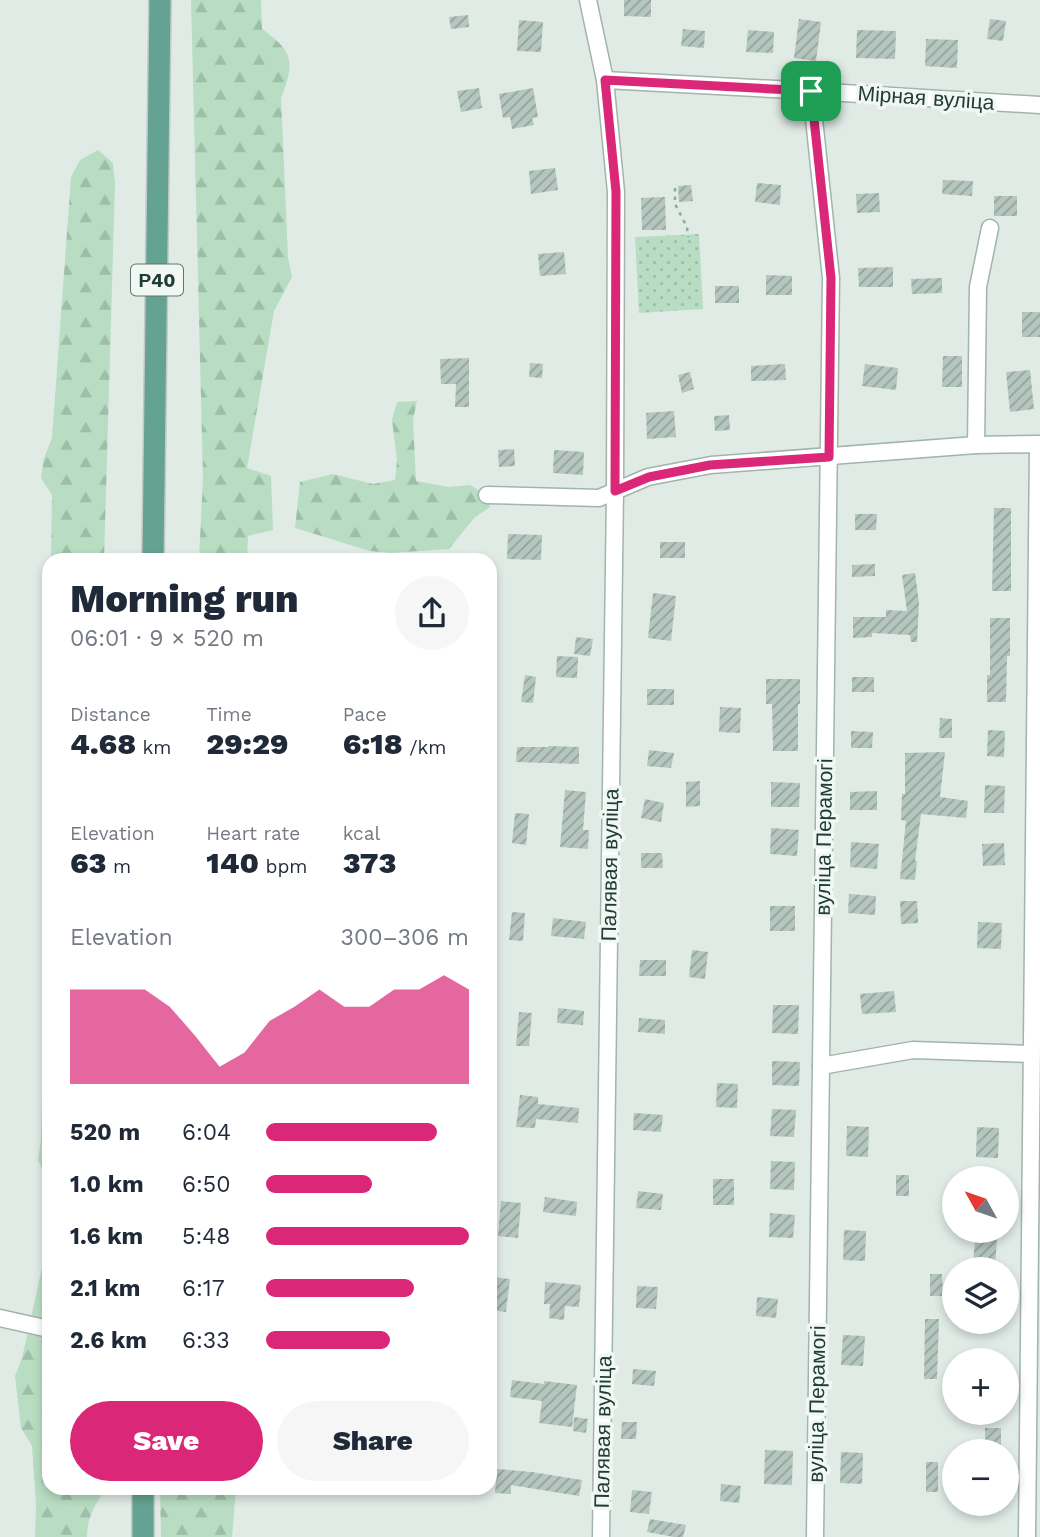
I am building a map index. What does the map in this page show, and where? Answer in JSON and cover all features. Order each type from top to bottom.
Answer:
[{"type":"main road","name":"Р40","points":[[153,553],[160,0]]},
{"type":"main road","points":[[143,1537],[144,1495]]},
{"type":"street","name":"Палявая вуліца","points":[[588,0],[605,80],[616,192],[615,491],[601,1537]]},
{"type":"street","name":"Мірная вуліца","points":[[605,80],[1040,105]]},
{"type":"street","name":"вуліца Перамогі","points":[[811,91],[831,278],[815,1537]]},
{"type":"street","points":[[976,445],[978,287],[990,228]]},
{"type":"street","points":[[487,495],[599,498],[649,477],[710,465],[976,445],[1039,444],[1036,1029],[1032,1054],[1027,1537]]},
{"type":"street","points":[[821,1066],[913,1050],[1032,1054]]},
{"type":"street","points":[[0,1318],[42,1327]]},
{"type":"path","points":[[675,188],[675,204],[687,228],[688,237]]},
{"type":"green space","points":[[191,0],[261,0],[262,29],[286,51],[290,66],[281,98],[288,258],[292,277],[274,311],[247,468],[271,476],[273,530],[248,536],[247,553],[199,553],[203,477]]},
{"type":"green space","points":[[98,150],[113,163],[115,183],[104,553],[51,553],[52,495],[41,478],[44,458],[52,438],[71,177],[80,160]]},
{"type":"green space","points":[[699,234],[703,309],[639,313],[635,237]]},
{"type":"green space","points":[[417,401],[413,420],[416,481],[449,487],[470,485],[487,495],[490,507],[474,518],[449,549],[391,553],[370,551],[295,528],[300,482],[333,474],[373,484],[395,480],[397,460],[392,420],[397,402]]},
{"type":"green space","points":[[42,1100],[42,1169],[38,1160]]},
{"type":"green space","points":[[42,1268],[42,1495],[102,1495],[90,1518],[87,1537],[35,1537],[32,1446],[21,1428],[15,1376],[22,1358]]},
{"type":"green space","points":[[160,1495],[235,1495],[232,1537],[161,1537]]},
{"type":"building","points":[[624,0],[651,0],[651,17],[624,16]]},
{"type":"building","points":[[468,15],[469,27],[451,29],[449,17]]},
{"type":"building","points":[[799,19],[821,22],[816,61],[794,58]]},
{"type":"building","points":[[990,19],[1006,21],[1003,41],[987,39]]},
{"type":"building","points":[[519,20],[543,22],[541,52],[517,51]]},
{"type":"building","points":[[683,29],[705,31],[704,48],[681,46]]},
{"type":"building","points":[[748,30],[774,32],[773,53],[746,52]]},
{"type":"building","points":[[857,30],[896,31],[895,59],[856,58]]},
{"type":"building","points":[[926,39],[958,40],[957,68],[925,66]]},
{"type":"building","points":[[479,88],[482,108],[461,112],[457,91]]},
{"type":"building","points":[[533,88],[538,117],[532,118],[534,125],[512,129],[510,117],[503,118],[499,94]]},
{"type":"building","points":[[555,168],[558,190],[531,194],[529,171]]},
{"type":"building","points":[[943,180],[973,181],[972,196],[942,194]]},
{"type":"building","points":[[757,183],[781,185],[780,205],[755,202]]},
{"type":"building","points":[[691,185],[693,201],[679,202],[678,186]]},
{"type":"building","points":[[879,193],[880,212],[857,213],[856,194]]},
{"type":"building","points":[[994,196],[1017,196],[1017,216],[994,216]]},
{"type":"building","points":[[665,197],[666,230],[642,230],[641,198]]},
{"type":"building","points":[[564,252],[566,274],[540,276],[538,254]]},
{"type":"building","points":[[893,267],[893,287],[859,287],[858,268]]},
{"type":"building","points":[[766,275],[792,276],[792,295],[766,295]]},
{"type":"building","points":[[942,278],[942,293],[912,294],[911,279]]},
{"type":"building","points":[[715,286],[739,286],[739,303],[715,303]]},
{"type":"building","points":[[1022,312],[1040,312],[1040,337],[1022,337]]},
{"type":"building","points":[[943,356],[962,356],[962,387],[942,387]]},
{"type":"building","points":[[469,358],[469,407],[455,407],[456,384],[441,384],[440,359]]},
{"type":"building","points":[[530,363],[543,364],[542,378],[529,377]]},
{"type":"building","points":[[785,364],[786,380],[751,381],[751,366]]},
{"type":"building","points":[[865,364],[898,368],[896,390],[862,386]]},
{"type":"building","points":[[1030,370],[1034,409],[1010,412],[1006,372]]},
{"type":"building","points":[[690,372],[694,389],[682,393],[678,375]]},
{"type":"building","points":[[674,411],[676,437],[647,439],[646,413]]},
{"type":"building","points":[[729,415],[730,430],[715,431],[714,416]]},
{"type":"building","points":[[514,449],[515,466],[499,467],[498,450]]},
{"type":"building","points":[[554,450],[584,452],[583,475],[553,473]]},
{"type":"building","points":[[994,508],[1011,508],[1011,591],[992,591]]},
{"type":"building","points":[[855,514],[877,514],[876,530],[855,530]]},
{"type":"building","points":[[508,534],[542,535],[541,560],[507,559]]},
{"type":"building","points":[[660,542],[685,542],[685,558],[660,558]]},
{"type":"building","points":[[875,564],[875,576],[852,577],[852,565]]},
{"type":"building","points":[[915,573],[919,603],[917,642],[911,642],[910,635],[872,633],[872,637],[853,638],[853,617],[886,617],[886,610],[907,611],[902,575]]},
{"type":"building","points":[[653,593],[676,596],[671,641],[648,638]]},
{"type":"building","points":[[990,618],[1010,618],[1006,702],[987,702]]},
{"type":"building","points":[[576,637],[593,639],[590,656],[574,654]]},
{"type":"building","points":[[557,656],[578,657],[577,678],[556,677]]},
{"type":"building","points":[[525,675],[536,677],[533,703],[521,702]]},
{"type":"building","points":[[852,677],[874,677],[874,692],[852,692]]},
{"type":"building","points":[[766,679],[800,679],[798,751],[773,751],[772,704],[766,704]]},
{"type":"building","points":[[647,689],[674,689],[674,705],[647,705]]},
{"type":"building","points":[[720,707],[741,708],[740,733],[719,732]]},
{"type":"building","points":[[940,718],[952,719],[952,738],[939,738]]},
{"type":"building","points":[[988,730],[1005,731],[1004,757],[987,756]]},
{"type":"building","points":[[851,731],[873,732],[872,748],[851,748]]},
{"type":"building","points":[[517,747],[579,747],[579,764],[516,762]]},
{"type":"building","points":[[649,750],[674,753],[671,768],[647,766]]},
{"type":"building","points":[[945,752],[940,797],[968,801],[966,818],[921,814],[915,880],[900,879],[906,821],[901,820],[902,794],[905,794],[905,753]]},
{"type":"building","points":[[700,781],[700,806],[686,807],[686,782]]},
{"type":"building","points":[[771,782],[800,783],[799,807],[771,807]]},
{"type":"building","points":[[985,785],[1005,786],[1004,813],[984,813]]},
{"type":"building","points":[[565,790],[586,792],[583,830],[589,830],[588,849],[560,847]]},
{"type":"building","points":[[877,791],[877,810],[850,810],[850,792]]},
{"type":"building","points":[[645,799],[664,803],[661,822],[641,818]]},
{"type":"building","points":[[515,813],[529,814],[526,845],[512,843]]},
{"type":"building","points":[[771,828],[799,830],[797,856],[770,854]]},
{"type":"building","points":[[851,842],[879,844],[877,869],[850,867]]},
{"type":"building","points":[[1004,843],[1005,865],[983,866],[982,844]]},
{"type":"building","points":[[641,853],[662,853],[663,868],[641,868]]},
{"type":"building","points":[[849,894],[876,896],[875,915],[848,913]]},
{"type":"building","points":[[900,901],[917,901],[918,923],[901,924]]},
{"type":"building","points":[[770,906],[795,906],[795,931],[770,931]]},
{"type":"building","points":[[512,912],[525,913],[523,941],[509,940]]},
{"type":"building","points":[[553,918],[586,922],[584,939],[551,936]]},
{"type":"building","points":[[978,922],[1002,923],[1001,949],[977,948]]},
{"type":"building","points":[[692,950],[708,952],[705,979],[689,977]]},
{"type":"building","points":[[640,960],[666,960],[666,976],[639,976]]},
{"type":"building","points":[[894,991],[896,1012],[862,1014],[860,994]]},
{"type":"building","points":[[773,1005],[799,1005],[798,1034],[772,1033]]},
{"type":"building","points":[[558,1008],[584,1011],[583,1025],[557,1023]]},
{"type":"building","points":[[519,1012],[532,1013],[529,1046],[516,1046]]},
{"type":"building","points":[[639,1018],[665,1020],[665,1034],[638,1032]]},
{"type":"building","points":[[772,1061],[800,1062],[799,1086],[772,1085]]},
{"type":"building","points":[[717,1083],[738,1084],[737,1108],[716,1107]]},
{"type":"building","points":[[520,1095],[538,1097],[538,1104],[579,1108],[578,1123],[536,1119],[535,1128],[516,1127]]},
{"type":"building","points":[[772,1109],[796,1110],[794,1137],[770,1136]]},
{"type":"building","points":[[634,1113],[663,1115],[661,1132],[633,1130]]},
{"type":"building","points":[[847,1126],[869,1127],[868,1157],[846,1156]]},
{"type":"building","points":[[977,1127],[999,1128],[998,1158],[976,1157]]},
{"type":"building","points":[[771,1161],[795,1162],[794,1190],[770,1189]]},
{"type":"building","points":[[896,1175],[909,1175],[909,1196],[896,1196]]},
{"type":"building","points":[[713,1179],[734,1179],[734,1205],[713,1205]]},
{"type":"building","points":[[638,1191],[663,1194],[661,1210],[636,1208]]},
{"type":"building","points":[[545,1197],[577,1202],[576,1216],[543,1212]]},
{"type":"building","points":[[501,1201],[521,1203],[518,1238],[498,1236]]},
{"type":"building","points":[[770,1213],[795,1215],[793,1238],[769,1237]]},
{"type":"building","points":[[844,1230],[866,1231],[865,1261],[843,1260]]},
{"type":"building","points":[[975,1243],[997,1243],[996,1257],[974,1257]]},
{"type":"building","points":[[930,1274],[942,1274],[942,1296],[930,1296]]},
{"type":"building","points":[[497,1277],[510,1279],[506,1312],[497,1311]]},
{"type":"building","points":[[545,1282],[581,1285],[579,1307],[565,1306],[564,1320],[549,1318],[550,1304],[544,1304]]},
{"type":"building","points":[[637,1286],[658,1287],[656,1309],[636,1308]]},
{"type":"building","points":[[757,1297],[778,1299],[776,1318],[756,1316]]},
{"type":"building","points":[[925,1319],[939,1319],[937,1379],[924,1379]]},
{"type":"building","points":[[843,1335],[865,1336],[863,1366],[841,1365]]},
{"type":"building","points":[[633,1369],[656,1371],[654,1386],[632,1384]]},
{"type":"building","points":[[512,1380],[577,1385],[572,1427],[539,1423],[542,1401],[510,1397]]},
{"type":"building","points":[[574,1417],[588,1419],[586,1433],[573,1431]]},
{"type":"building","points":[[622,1422],[637,1422],[636,1439],[621,1439]]},
{"type":"building","points":[[985,1428],[1001,1428],[1001,1439],[985,1439]]},
{"type":"building","points":[[765,1450],[793,1451],[792,1485],[764,1484]]},
{"type":"building","points":[[841,1452],[863,1453],[862,1484],[840,1483]]},
{"type":"building","points":[[926,1462],[938,1462],[938,1492],[926,1492]]},
{"type":"building","points":[[497,1469],[582,1480],[579,1496],[511,1485],[511,1494],[497,1493]]},
{"type":"building","points":[[721,1484],[741,1486],[739,1503],[720,1501]]},
{"type":"building","points":[[632,1490],[652,1492],[649,1514],[630,1512]]},
{"type":"building","points":[[650,1519],[686,1525],[683,1537],[647,1532]]},
{"type":"route","points":[[605,80],[811,91],[831,278],[829,457],[710,465],[649,477],[615,491],[616,192],[605,80]]}]
